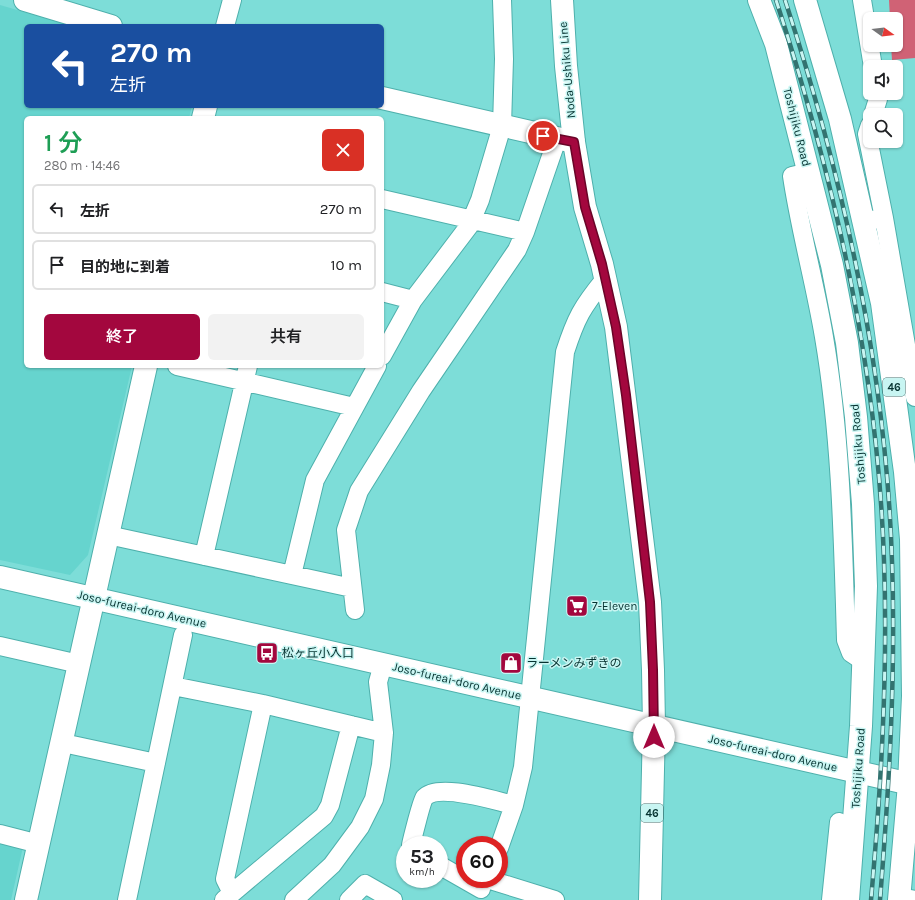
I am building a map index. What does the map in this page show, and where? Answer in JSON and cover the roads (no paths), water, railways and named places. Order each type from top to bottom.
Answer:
[{"type":"main road","points":[[25,0],[104,24]]},
{"type":"main road","name":"Noda-Ushiku Line","points":[[562,0],[566,66],[565,141],[605,279],[616,327],[626,395],[649,595],[654,726],[650,900]]},
{"type":"main road","name":"Toshijiku Road","points":[[759,0],[776,44],[832,265],[846,343],[856,417],[863,504],[866,586],[858,772],[848,900]]},
{"type":"main road","name":"46","points":[[805,0],[840,119],[874,220],[882,303],[906,472],[913,538],[913,696],[912,784],[904,899]]},
{"type":"main road","points":[[384,98],[565,141]]},
{"type":"main road","points":[[26,900],[63,743],[79,664],[146,368]]},
{"type":"main road","name":"Joso-fureai-doro Avenue","points":[[0,577],[912,784]]},
{"type":"street","points":[[226,24],[232,0]]},
{"type":"street","points":[[384,352],[413,300],[473,220],[480,200],[502,126],[504,59],[502,0]]},
{"type":"street","points":[[862,0],[872,60]]},
{"type":"street","points":[[355,610],[346,530],[359,491],[421,391],[516,250],[565,141]]},
{"type":"street","points":[[868,148],[874,220],[915,397]]},
{"type":"street","points":[[384,199],[525,232]]},
{"type":"street","points":[[503,836],[514,805],[523,767],[566,352],[574,324],[584,305],[605,279]]},
{"type":"street","points":[[384,293],[413,300]]},
{"type":"street","points":[[195,368],[246,374],[354,407]]},
{"type":"street","points":[[292,575],[314,480],[376,368]]},
{"type":"street","points":[[204,556],[246,374]]},
{"type":"street","points":[[108,535],[352,588]]},
{"type":"street","points":[[127,900],[184,635]]},
{"type":"street","points":[[0,646],[79,664]]},
{"type":"street","points":[[294,900],[332,865],[360,827],[374,799],[382,765],[384,733],[378,682],[383,664]]},
{"type":"street","points":[[173,686],[263,704],[384,733]]},
{"type":"street","points":[[263,704],[225,879],[228,896],[324,816],[330,805],[351,725]]},
{"type":"street","points":[[63,743],[156,764]]},
{"type":"street","points":[[414,836],[424,798],[431,792],[454,792],[514,805]]},
{"type":"street","points":[[831,900],[838,822]]},
{"type":"street","points":[[0,834],[39,844]]},
{"type":"street","points":[[349,900],[366,884],[393,900]]},
{"type":"street","points":[[487,888],[525,896],[555,900]]},
{"type":"railway","points":[[776,0],[817,137],[835,207],[863,347],[873,418],[880,489],[884,561],[885,646],[881,773],[871,900]]},
{"type":"railway","points":[[785,0],[826,137],[843,207],[871,347],[881,418],[888,489],[892,561],[893,646],[889,773],[880,900]]},
{"type":"place","name":"7-Eleven","points":[[577,606]]},
{"type":"place","name":"松ヶ丘小入口","points":[[267,653]]},
{"type":"place","name":"ラーメンみずきの","points":[[511,663]]}]
